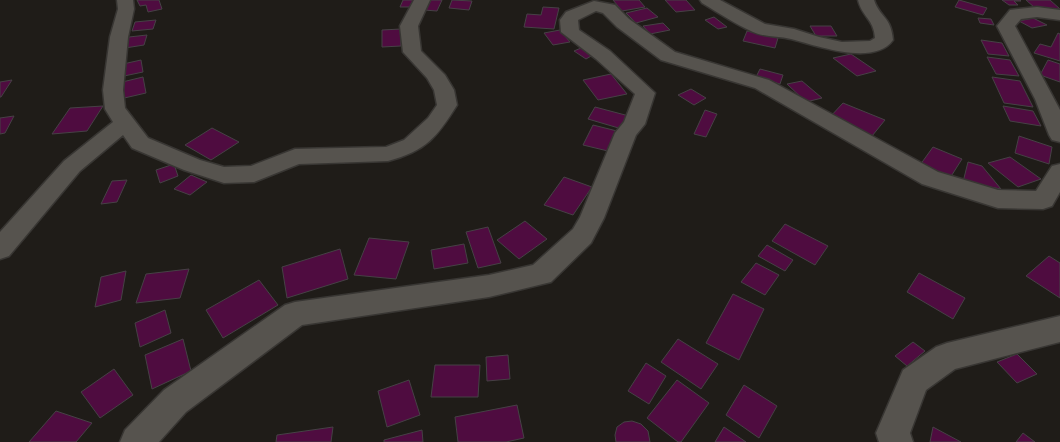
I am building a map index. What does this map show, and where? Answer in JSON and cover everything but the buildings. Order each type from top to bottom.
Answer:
[{"type":"street","points":[[125,0],[126,9],[119,37],[113,90],[114,108],[140,143],[192,165],[224,175],[254,174],[295,157],[318,154],[388,154],[412,145],[435,123],[447,105],[444,90],[435,75],[412,52],[409,26],[422,0]]},
{"type":"street","points":[[708,0],[760,30],[794,34],[814,41],[842,47],[874,46],[884,40],[883,26],[868,7],[866,0]]},
{"type":"street","points":[[137,442],[175,401],[295,314],[489,286],[541,274],[582,236],[592,218],[626,133],[634,124],[645,93],[603,55],[570,32],[569,20],[572,16],[594,6],[610,9],[623,22],[668,56],[762,84],[930,178],[998,199],[1043,200],[1060,172]]},
{"type":"street","points":[[1060,15],[1037,12],[1016,14],[1006,26],[1045,99],[1060,135]]},
{"type":"street","points":[[0,249],[72,166],[125,123]]},
{"type":"street","points":[[896,442],[893,433],[914,380],[947,357],[1060,329]]}]
